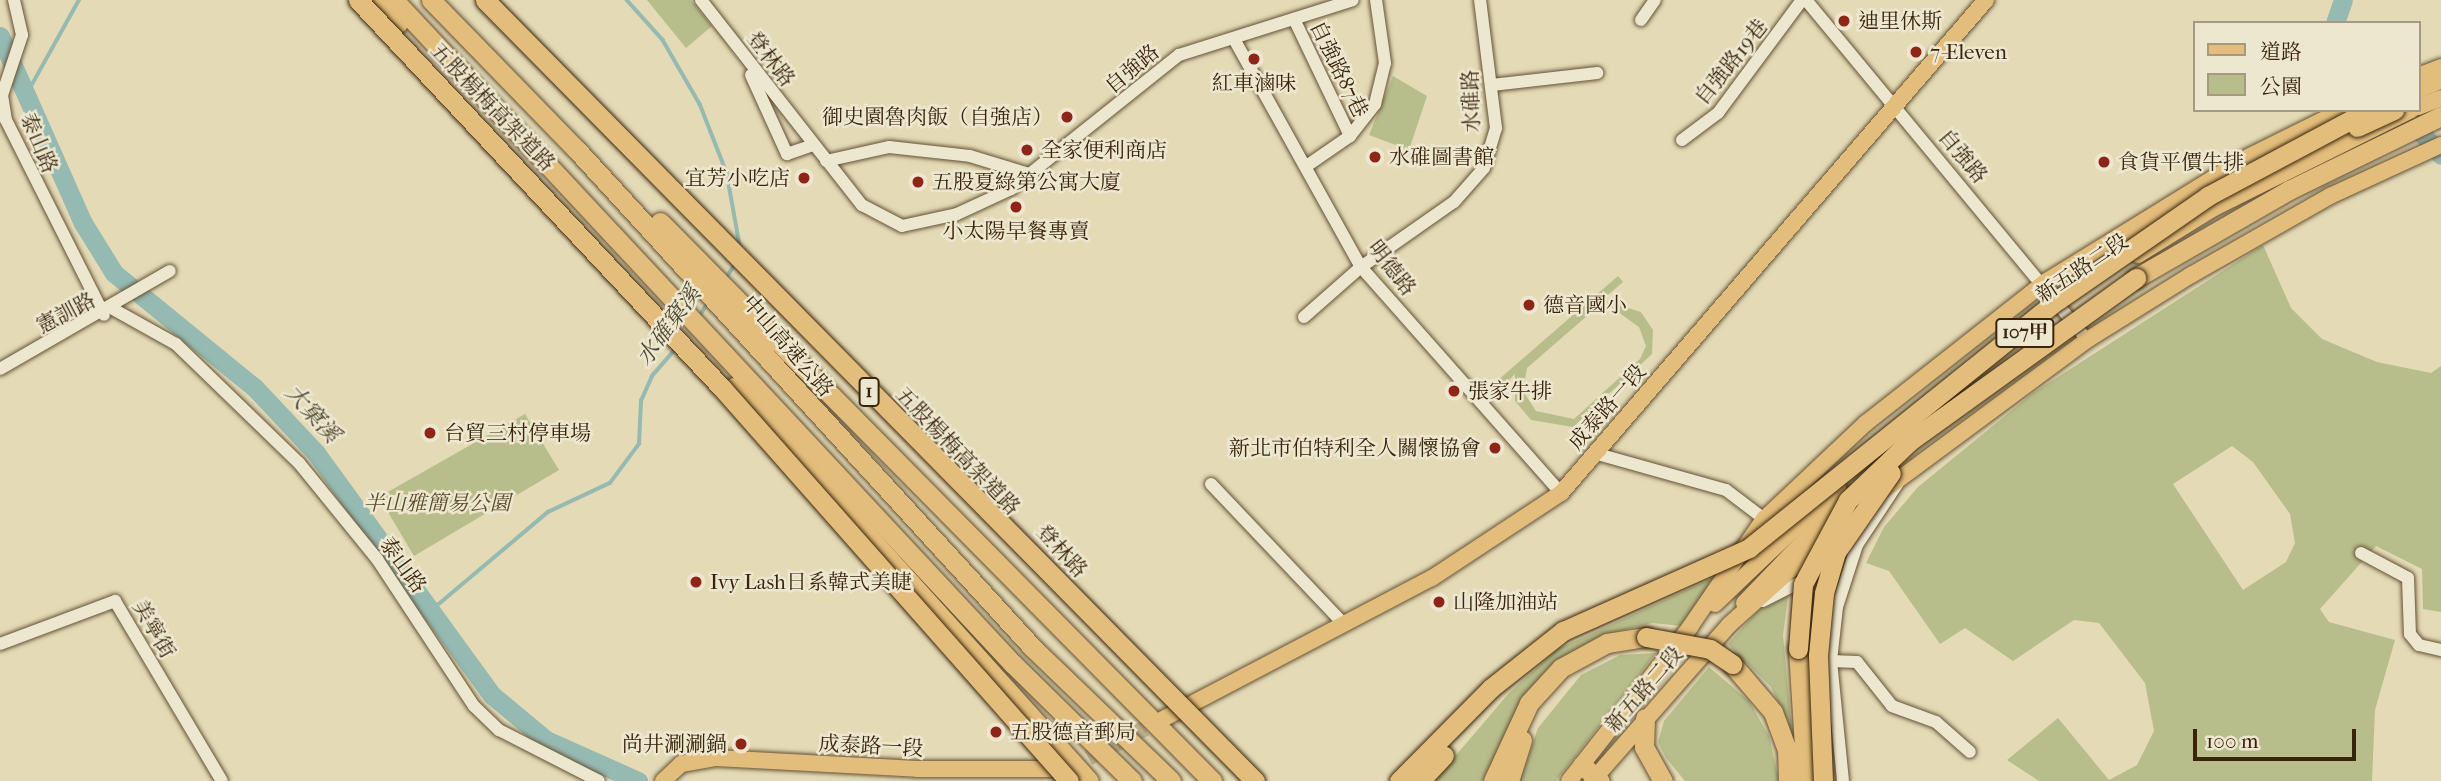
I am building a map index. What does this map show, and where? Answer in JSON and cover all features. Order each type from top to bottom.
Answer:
[{"type":"highway","name":"五股楊梅高架道路","points":[[358,0],[722,388],[1068,775]]},
{"type":"highway","points":[[376,0],[682,322],[1132,781]]},
{"type":"highway","points":[[394,0],[682,322]]},
{"type":"highway","name":"中山高速公路","points":[[431,0],[713,284],[1034,649],[1171,781]]},
{"type":"highway","name":"五股楊梅高架道路","points":[[485,0],[1255,781]]},
{"type":"highway","points":[[2420,87],[2441,78]]},
{"type":"highway","points":[[2420,99],[2441,92]]},
{"type":"highway","points":[[1420,781],[1520,675],[1570,635],[1741,559],[1787,517],[1989,351],[2219,189],[2365,112]]},
{"type":"highway","points":[[2120,258],[2331,139],[2391,112]]},
{"type":"highway","points":[[1806,781],[1799,617],[1814,554],[1871,476],[1950,412],[2136,278],[2289,190],[2441,113]]},
{"type":"highway","points":[[2136,278],[2441,129]]},
{"type":"highway","points":[[729,302],[1163,728],[1221,781]]},
{"type":"highway","points":[[698,338],[1089,781]]},
{"type":"highway","points":[[1823,781],[1820,618],[1836,552],[1862,507],[1950,412]]},
{"type":"highway","points":[[1399,781],[1491,688],[1563,631],[1717,566],[1787,517]]},
{"type":"highway","points":[[1493,781],[1529,703],[1561,668],[1593,649],[1646,637],[1710,649],[1732,664],[1773,712],[1787,750],[1788,781]]},
{"type":"highway","points":[[1509,781],[1541,702],[1593,649]]},
{"type":"highway","points":[[1645,718],[1644,747],[1664,781]]},
{"type":"highway","points":[[1163,728],[1212,781]]},
{"type":"main road","name":"成泰路一段","points":[[1163,728],[1182,707],[1432,578],[1561,493],[1893,104],[1986,0]]},
{"type":"main road","points":[[2420,75],[2441,67]]},
{"type":"main road","points":[[2420,106],[2441,98]]},
{"type":"main road","name":"新五路二段","points":[[1592,776],[1764,519],[1866,423],[2045,282],[2181,196],[2339,112]]},
{"type":"main road","name":"新五路二段","points":[[1690,627],[1852,474],[2066,310],[2214,208],[2407,112]]},
{"type":"main road","name":"新五路二段","points":[[1729,625],[1762,579],[1860,483],[2066,310],[2222,220],[2441,113]]},
{"type":"main road","name":"新五路二段","points":[[1569,781],[1592,776],[1729,625],[1903,474],[2087,340],[2230,251],[2441,145]]},
{"type":"main road","points":[[2181,196],[2303,162]]},
{"type":"main road","name":"成泰路一段","points":[[669,775],[716,758],[1068,775]]},
{"type":"street","name":"泰山路","points":[[14,0],[19,40],[2,96],[6,120],[44,203],[108,312],[176,344],[299,463],[377,559],[474,706],[499,730],[599,781]]},
{"type":"street","name":"登林路","points":[[701,0],[813,145],[787,154],[730,38]]},
{"type":"street","name":"自強路","points":[[813,145],[862,205],[902,226],[957,214],[1032,175],[1179,55],[1353,0]]},
{"type":"street","points":[[1308,165],[1350,136],[1383,85],[1376,0]]},
{"type":"street","name":"水碓路","points":[[1304,317],[1362,267],[1454,202],[1484,168],[1496,128],[1480,0]]},
{"type":"street","points":[[1641,20],[1655,0]]},
{"type":"street","name":"自強路","points":[[1804,0],[2045,282],[2087,340]]},
{"type":"street","name":"自強路19巷","points":[[1682,140],[1718,113],[1804,0]]},
{"type":"street","name":"自強路87巷","points":[[1294,19],[1350,136]]},
{"type":"street","name":"明德路","points":[[1234,39],[1308,165],[1362,267],[1561,493]]},
{"type":"street","points":[[1492,85],[1597,73]]},
{"type":"street","points":[[826,161],[889,147],[970,156],[1032,175]]},
{"type":"street","name":"憲訓路","points":[[0,369],[108,312],[170,271]]},
{"type":"street","name":"登林路","points":[[762,277],[949,459],[1182,707]]},
{"type":"street","points":[[1594,453],[1726,489],[1764,519]]},
{"type":"street","points":[[1843,781],[1831,661],[1836,607],[1857,545],[1903,474]]},
{"type":"street","points":[[1211,484],[1343,622]]},
{"type":"street","points":[[2361,553],[2408,578],[2410,634],[2419,645],[2441,650]]},
{"type":"street","points":[[1748,608],[1804,580],[1836,607]]},
{"type":"street","name":"美寧街","points":[[0,644],[115,601],[222,781]]},
{"type":"street","points":[[1831,661],[1857,663],[1892,706],[1936,722],[1970,752]]},
{"type":"green space","points":[[647,0],[691,0],[712,26],[686,48]]},
{"type":"green space","points":[[1393,76],[1427,96],[1409,150],[1369,135]]},
{"type":"green space","points":[[2263,245],[2291,308],[2322,339],[2377,362],[2431,373],[2441,366],[2441,612],[2423,609],[2422,569],[2376,546],[2320,609],[2329,622],[2395,640],[2375,710],[2372,781],[2039,781],[2007,760],[2058,718],[2109,780],[2137,765],[2154,731],[2145,683],[2099,623],[2074,620],[2013,661],[1965,628],[1940,644],[1889,571],[1866,563],[1884,527],[1918,487],[2033,393]],"holes":[[[2232,446],[2253,462],[2290,514],[2295,543],[2286,562],[2243,590],[2173,484]]]},
{"type":"green space","points":[[1618,276],[1623,282],[1602,300],[1641,312],[1653,330],[1652,354],[1573,427],[1531,420],[1515,401],[1515,374],[1503,386],[1497,381]],"holes":[[[1611,307],[1639,327],[1646,346],[1640,359],[1574,419],[1536,411],[1523,391],[1527,368],[1595,309]]]},
{"type":"green space","name":"半山雅簡易公園","points":[[525,414],[559,470],[414,556],[379,497]]},
{"type":"green space","points":[[1791,574],[1783,635],[1792,732],[1771,687],[1728,644]]},
{"type":"green space","points":[[1719,575],[1683,626],[1652,623],[1600,636],[1526,694],[1483,781],[1434,781],[1509,693],[1558,649]]},
{"type":"green space","points":[[1656,653],[1556,781],[1520,781],[1538,728],[1581,675],[1620,655]]},
{"type":"green space","points":[[1709,667],[1749,701],[1769,736],[1779,781],[1685,781],[1666,758],[1658,742],[1664,721]]},
{"type":"waterway","points":[[25,97],[79,0]]},
{"type":"waterway","name":"水確窠溪","points":[[627,0],[663,40],[700,104],[727,173],[741,251]]},
{"type":"waterway","points":[[2336,21],[2343,0]]},
{"type":"waterway","name":"大窠溪","points":[[0,36],[83,223],[114,273],[254,387],[316,453],[492,695],[546,740],[638,781]]},
{"type":"waterway","points":[[2406,116],[2441,155]]},
{"type":"waterway","name":"水確窠溪","points":[[726,278],[735,264]]},
{"type":"waterway","name":"水確窠溪","points":[[698,318],[707,304]]},
{"type":"waterway","name":"水確窠溪","points":[[434,608],[548,512],[610,483],[639,444],[641,401],[652,376],[677,347]]},
{"type":"tunnel","points":[[1067,769],[1161,720]]},
{"type":"place","name":"迪里休斯","points":[[1844,21]]},
{"type":"place","name":"7-Eleven","points":[[1916,52]]},
{"type":"place","name":"紅車滷味","points":[[1254,59]]},
{"type":"place","name":"御史園魯肉飯（自強店）","points":[[1067,117]]},
{"type":"place","name":"全家便利商店","points":[[1027,150]]},
{"type":"place","name":"水碓圖書館","points":[[1375,157]]},
{"type":"place","name":"食貨平價牛排","points":[[2104,162]]},
{"type":"place","name":"宜芳小吃店","points":[[804,178]]},
{"type":"place","name":"五股夏綠第公寓大廈","points":[[918,182]]},
{"type":"place","name":"小太陽早餐專賣","points":[[1016,207]]},
{"type":"place","name":"德音國小","points":[[1529,305]]},
{"type":"place","name":"張家牛排","points":[[1454,391]]},
{"type":"place","name":"台貿三村停車場","points":[[430,433]]},
{"type":"place","name":"新北市伯特利全人關懷協會","points":[[1495,448]]},
{"type":"place","name":"Ivy Lash日系韓式美睫","points":[[696,582]]},
{"type":"place","name":"山隆加油站","points":[[1439,602]]},
{"type":"place","name":"五股德音郵局","points":[[996,732]]},
{"type":"place","name":"尚井涮涮鍋","points":[[741,744]]}]
